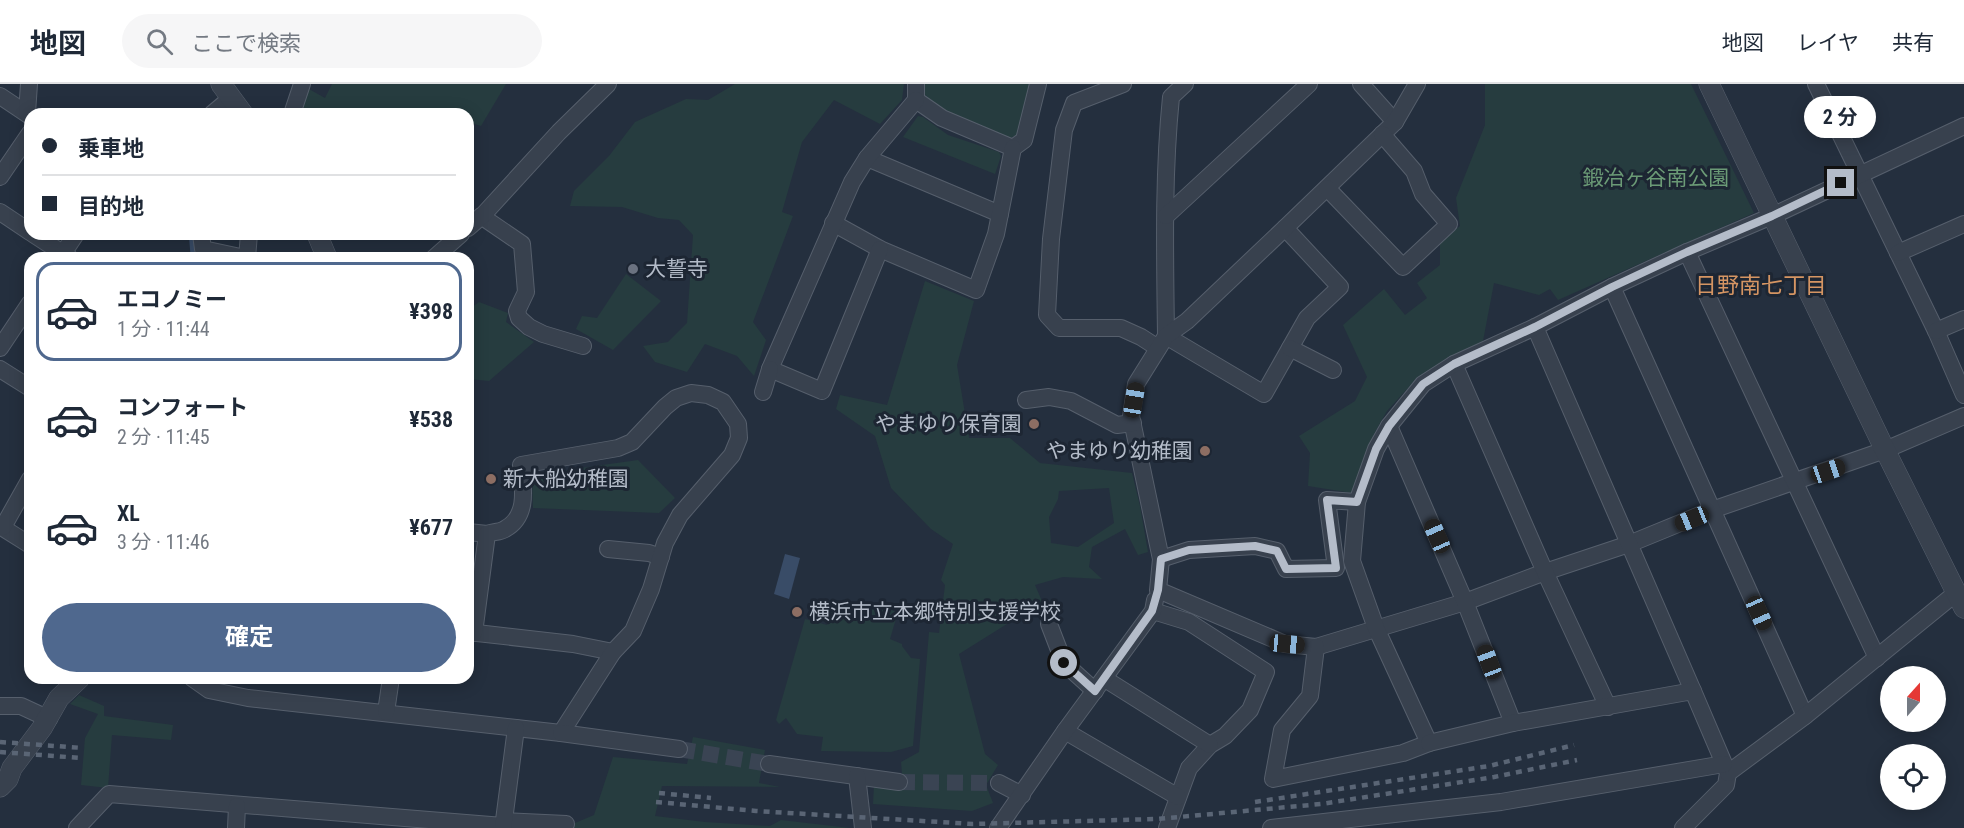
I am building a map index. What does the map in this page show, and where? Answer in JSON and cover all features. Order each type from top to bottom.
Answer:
[{"type":"street","points":[[28,108],[29,84]]},
{"type":"street","points":[[294,108],[302,84]]},
{"type":"street","points":[[474,223],[559,132],[608,84]]},
{"type":"street","points":[[834,223],[880,249],[976,290],[996,234],[1013,148],[1024,140],[1038,84]]},
{"type":"street","points":[[1123,84],[1074,103],[1064,130],[1051,239],[1047,315],[1059,328],[1121,328],[1141,337],[1162,342],[1264,393],[1307,318],[1340,287],[1285,228]]},
{"type":"street","points":[[1162,342],[1166,216],[1166,90],[1185,84]]},
{"type":"street","points":[[1166,216],[1309,84]]},
{"type":"street","points":[[1361,84],[1395,122]]},
{"type":"street","points":[[998,828],[1152,611],[1158,590],[1161,559],[1131,416],[1136,384],[1162,342],[1395,122],[1416,84]]},
{"type":"street","points":[[1271,828],[1358,823],[1726,769],[1805,716],[1877,658],[1960,600],[1708,84]]},
{"type":"street","points":[[1816,84],[1936,331],[1964,395]]},
{"type":"street","points":[[216,108],[226,91],[239,108]]},
{"type":"street","points":[[764,392],[770,369],[852,182],[916,92],[942,118],[1013,148]]},
{"type":"street","points":[[0,96],[24,112]]},
{"type":"street","points":[[1429,743],[1376,628],[1352,561],[1357,502],[1376,449],[1389,426],[1423,384],[1454,364],[1535,327],[1612,287],[1772,216],[1964,126]]},
{"type":"street","points":[[1327,188],[1403,267],[1449,224],[1423,194],[1414,171],[1382,134]]},
{"type":"street","points":[[0,177],[24,142]]},
{"type":"street","points":[[867,158],[1000,214]]},
{"type":"street","points":[[0,212],[24,228]]},
{"type":"street","points":[[482,216],[522,244],[526,292],[517,311],[519,318],[529,327],[543,334],[583,346]]},
{"type":"street","points":[[1898,253],[1964,224]]},
{"type":"street","points":[[42,240],[58,252]]},
{"type":"street","points":[[201,240],[202,249],[217,252]]},
{"type":"street","points":[[441,252],[454,240]]},
{"type":"street","points":[[770,369],[822,391],[880,249]]},
{"type":"street","points":[[1687,252],[1877,658]]},
{"type":"street","points":[[1612,287],[1805,716]]},
{"type":"street","points":[[0,348],[24,312]]},
{"type":"street","points":[[1936,331],[1964,319]]},
{"type":"street","points":[[1535,327],[1726,769],[1726,784],[1683,828]]},
{"type":"street","points":[[1290,348],[1327,363]]},
{"type":"street","points":[[1454,364],[1545,572],[1608,707]]},
{"type":"street","points":[[0,369],[24,384]]},
{"type":"street","points":[[474,533],[487,534],[505,530],[519,517],[524,496],[521,465],[618,448],[632,442],[665,406],[676,398],[691,393],[708,394],[723,402],[738,424],[739,438],[732,454],[680,515],[665,543],[651,589],[633,631],[613,652],[561,732]]},
{"type":"street","points":[[1026,400],[1049,397],[1071,401],[1117,425],[1133,423]]},
{"type":"street","points":[[1158,590],[1285,644],[1316,647],[1465,602],[1629,544],[1712,510],[1885,450],[1964,416]]},
{"type":"street","points":[[1389,426],[1465,602],[1513,723]]},
{"type":"street","points":[[24,489],[1,526],[24,542]]},
{"type":"street","points":[[1161,559],[1189,550],[1255,546],[1277,551],[1286,569],[1336,568],[1327,500],[1357,502]]},
{"type":"street","points":[[474,614],[487,534]]},
{"type":"street","points":[[608,549],[649,553],[661,557]]},
{"type":"street","points":[[1152,611],[1189,622],[1266,672],[1250,710],[1225,736],[1210,745],[1189,768],[1167,828]]},
{"type":"street","points":[[1049,624],[1064,663],[1210,745]]},
{"type":"street","points":[[474,632],[573,644],[613,652]]},
{"type":"street","points":[[1316,647],[1310,696],[1282,730],[1273,779],[1403,753],[1429,743],[1513,723],[1693,691]]},
{"type":"street","points":[[0,787],[8,779],[12,768],[49,719],[59,698],[74,684]]},
{"type":"street","points":[[200,684],[209,690],[248,698],[561,732],[680,749]]},
{"type":"street","points":[[387,712],[390,684]]},
{"type":"street","points":[[0,706],[21,706],[49,719]]},
{"type":"street","points":[[503,825],[516,728]]},
{"type":"street","points":[[1065,731],[1178,797]]},
{"type":"street","points":[[769,764],[899,782]]},
{"type":"street","points":[[857,776],[863,828]]},
{"type":"street","points":[[999,783],[1022,795]]},
{"type":"street","points":[[77,828],[109,794],[237,806],[503,825],[566,824]]},
{"type":"street","points":[[236,828],[237,806]]},
{"type":"green space","points":[[332,84],[506,84],[481,126],[474,124],[474,108],[302,108],[307,88],[325,98]]},
{"type":"green space","points":[[735,84],[904,84],[902,100],[880,124],[834,100],[802,142],[782,212],[793,216],[753,322],[766,340],[754,376],[737,356],[705,344],[687,372],[655,362],[643,346],[668,342],[687,323],[693,235],[679,220],[658,218],[622,207],[570,206],[574,191],[609,156],[635,122],[686,99],[708,100]]},
{"type":"green space","points":[[925,84],[1031,84],[1019,134],[1009,139],[944,111],[924,94]]},
{"type":"green space","name":"鍛冶ヶ谷南公園","points":[[1485,84],[1691,84],[1754,213],[1558,300],[1550,289],[1539,295],[1494,283],[1483,341],[1417,378],[1387,411],[1375,432],[1352,493],[1308,486],[1310,453],[1299,436],[1355,401],[1367,377],[1343,325],[1384,289],[1405,315],[1427,298],[1417,283],[1440,265],[1440,242],[1460,226],[1456,198],[1485,125]]},
{"type":"green space","points":[[918,116],[923,117],[948,135],[999,152],[1001,156],[995,174],[903,137]]},
{"type":"green space","points":[[626,274],[661,301],[613,350],[576,329],[582,316],[597,318]]},
{"type":"green space","points":[[925,281],[974,301],[957,365],[969,438],[1010,438],[1040,463],[1132,473],[1140,506],[1148,552],[1138,555],[1125,529],[1092,547],[1089,567],[1102,579],[1063,577],[1035,585],[1042,601],[1018,614],[1015,619],[959,654],[985,754],[998,765],[986,785],[993,803],[972,811],[873,804],[874,785],[903,786],[901,762],[919,752],[929,632],[939,633],[945,585],[941,580],[953,544],[931,529],[891,488],[875,436],[836,409],[840,395],[887,405]],"holes":[[[1109,488],[1114,523],[1078,547],[1051,543],[1049,517],[1058,499],[1059,491]]]},
{"type":"green space","points":[[479,302],[508,313],[506,322],[534,342],[489,381],[474,380],[474,306]]},
{"type":"green space","points":[[638,460],[675,498],[659,513],[533,508],[533,486],[538,474]]},
{"type":"green space","points":[[833,600],[858,607],[863,602],[898,612],[890,639],[902,644],[911,658],[920,659],[913,746],[891,752],[821,751],[823,737],[797,734],[786,718],[779,724],[776,720],[805,619],[827,625]]},
{"type":"green space","points":[[79,695],[104,706],[104,716],[173,725],[171,740],[112,735],[108,788],[81,785],[85,738],[98,714],[70,704]]},
{"type":"green space","points":[[693,737],[765,750],[759,783],[780,787],[662,786],[655,816],[770,826],[781,820],[850,828],[572,828],[575,823],[594,815],[613,757],[687,764]]},
{"type":"water","points":[[785,554],[800,558],[789,599],[774,594]]},
{"type":"waterway","points":[[192,240],[192,252]]},
{"type":"tunnel","points":[[679,749],[769,764]]},
{"type":"tunnel","points":[[899,782],[999,783]]},
{"type":"railway","points":[[0,742],[83,748]]},
{"type":"railway","points":[[1255,802],[1489,766],[1574,745]]},
{"type":"railway","points":[[0,752],[81,758]]},
{"type":"railway","points":[[656,802],[756,811],[973,824],[1157,819],[1321,804],[1494,777],[1577,760]]},
{"type":"railway","points":[[659,793],[711,798]]},
{"type":"place","name":"大誓寺","points":[[633,269]]},
{"type":"place","name":"やまゆり保育園","points":[[1034,424]]},
{"type":"place","name":"やまゆり幼稚園","points":[[1205,451]]},
{"type":"place","name":"新大船幼稚園","points":[[491,479]]},
{"type":"place","name":"横浜市立本郷特別支援学校","points":[[797,612]]},
{"type":"district","name":"日野南七丁目","points":[[1761,285]]},
{"type":"route","points":[[1064,663],[1095,691],[1152,611],[1158,590],[1161,559],[1189,550],[1255,546],[1277,551],[1286,569],[1336,568],[1327,500],[1357,502],[1376,449],[1389,426],[1423,384],[1454,364],[1535,327],[1612,287],[1841,183]]}]
